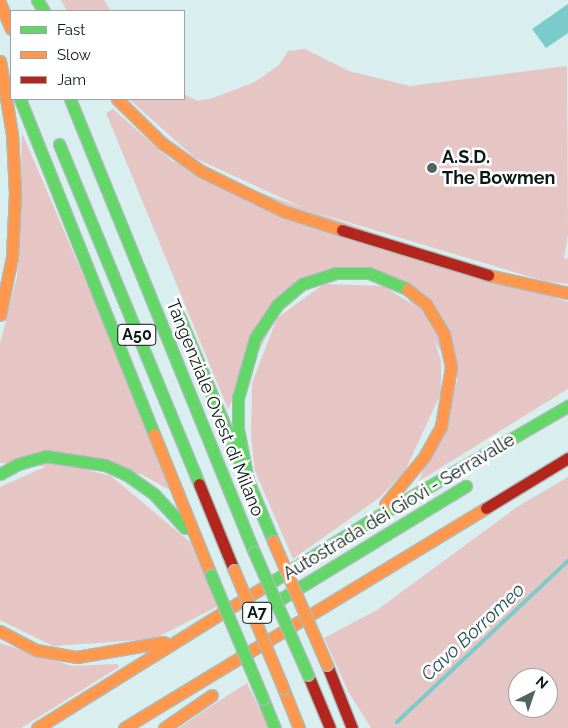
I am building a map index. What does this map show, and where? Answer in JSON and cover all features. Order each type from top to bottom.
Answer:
[{"type":"highway","points":[[0,3],[10,27]]},
{"type":"highway","points":[[0,48],[10,73]]},
{"type":"highway","points":[[0,61],[12,134],[15,193],[12,257],[0,315]]},
{"type":"highway","points":[[20,100],[275,728]]},
{"type":"highway","name":"Tangenziale Ovest di Milano","points":[[70,100],[254,552],[330,728]]},
{"type":"highway","points":[[118,100],[162,144],[201,171],[249,197],[292,214],[457,268],[568,293]]},
{"type":"highway","name":"A50","points":[[56,136],[299,728]]},
{"type":"highway","points":[[248,481],[238,429],[238,398],[244,368],[255,338],[269,315],[292,292],[320,276],[353,271],[382,276],[412,292],[435,316],[447,342],[451,377],[441,426],[424,457],[370,520]]},
{"type":"highway","points":[[176,308],[352,728]]},
{"type":"highway","name":"A7","points":[[37,728],[370,520],[568,406]]},
{"type":"highway","points":[[0,474],[18,464],[46,456],[62,456],[105,465],[127,475],[154,494],[183,526],[205,559]]},
{"type":"highway","name":"A7","points":[[124,728],[568,458]]},
{"type":"highway","name":"Autostrada dei Giovi - Serravalle","points":[[221,635],[478,479]]},
{"type":"highway","points":[[359,600],[450,530]]},
{"type":"highway","points":[[244,675],[326,621]]},
{"type":"highway","points":[[0,631],[36,650],[77,657],[180,639]]},
{"type":"highway","points":[[164,728],[219,691]]},
{"type":"highway","points":[[346,711],[359,728]]},
{"type":"shaded area","points":[[61,0],[104,0],[110,10],[66,10]]},
{"type":"shaded area","name":"A.S.D. The Bowmen","points":[[305,49],[349,71],[410,86],[567,66],[568,234],[564,258],[568,259],[568,284],[544,281],[308,210],[195,158],[130,100],[185,100],[185,94],[198,101],[213,98],[255,82],[279,65],[288,51]]},
{"type":"shaded area","points":[[113,109],[172,161],[568,302],[568,389],[419,481],[458,379],[394,276],[296,280],[228,409],[106,113]]},
{"type":"shaded area","points":[[22,133],[177,494],[141,474],[0,463],[0,344],[17,276]]},
{"type":"shaded area","points":[[324,284],[383,286],[409,302],[430,327],[441,361],[441,393],[405,471],[379,498],[293,559],[255,471],[251,437],[252,383],[277,318]]},
{"type":"shaded area","points":[[56,462],[111,476],[190,542],[218,606],[154,639],[53,646],[0,620],[0,487]]},
{"type":"shaded area","points":[[568,477],[568,728],[371,728],[349,693],[324,638],[377,610],[517,507]]},
{"type":"shaded area","points":[[0,643],[72,666],[117,664],[119,667],[21,728],[0,728]]},
{"type":"shaded area","points":[[247,683],[269,728],[179,728],[205,710]]},
{"type":"water","points":[[568,4],[568,33],[546,48],[532,29]]},
{"type":"waterway","name":"Cavo Borromeo","points":[[397,722],[568,561]]},
{"type":"traffic: fast","points":[[37,0],[43,10]]},
{"type":"traffic: fast","points":[[20,100],[154,434]]},
{"type":"traffic: fast","points":[[70,100],[254,552]]},
{"type":"traffic: fast","points":[[59,144],[199,484]]},
{"type":"traffic: fast","points":[[248,481],[238,429],[238,398],[255,338],[277,305],[302,284],[335,273],[369,273],[407,289]]},
{"type":"traffic: fast","points":[[179,316],[273,541]]},
{"type":"traffic: fast","points":[[265,586],[371,520],[568,406]]},
{"type":"traffic: fast","points":[[0,474],[18,464],[46,456],[105,465],[127,475],[154,494],[185,528]]},
{"type":"traffic: fast","points":[[274,603],[466,486]]},
{"type":"traffic: fast","points":[[254,552],[308,675]]},
{"type":"traffic: fast","points":[[211,575],[263,699]]},
{"type":"traffic: fast","points":[[263,699],[275,728]]},
{"type":"traffic: slow","points":[[0,3],[10,27]]},
{"type":"traffic: slow","points":[[0,61],[12,134],[15,193],[12,257],[0,315]]},
{"type":"traffic: slow","points":[[118,100],[162,143],[201,171],[283,211],[342,230]]},
{"type":"traffic: slow","points":[[488,275],[568,293]]},
{"type":"traffic: slow","points":[[385,504],[424,457],[441,426],[451,367],[444,334],[426,304],[407,289]]},
{"type":"traffic: slow","points":[[154,434],[211,575]]},
{"type":"traffic: slow","points":[[124,728],[486,508]]},
{"type":"traffic: slow","points":[[273,541],[327,665]]},
{"type":"traffic: slow","points":[[234,570],[283,688]]},
{"type":"traffic: slow","points":[[37,728],[265,586]]},
{"type":"traffic: slow","points":[[0,631],[36,650],[77,657],[164,642]]},
{"type":"traffic: slow","points":[[283,688],[299,728]]},
{"type":"traffic: slow","points":[[164,728],[212,695]]},
{"type":"traffic: jam","points":[[342,230],[488,275]]},
{"type":"traffic: jam","points":[[486,508],[568,458]]},
{"type":"traffic: jam","points":[[199,484],[234,570]]},
{"type":"traffic: jam","points":[[327,665],[352,728]]},
{"type":"traffic: jam","points":[[308,675],[330,728]]},
{"type":"place","name":"A.S.D. The Bowmen","points":[[432,168]]}]
